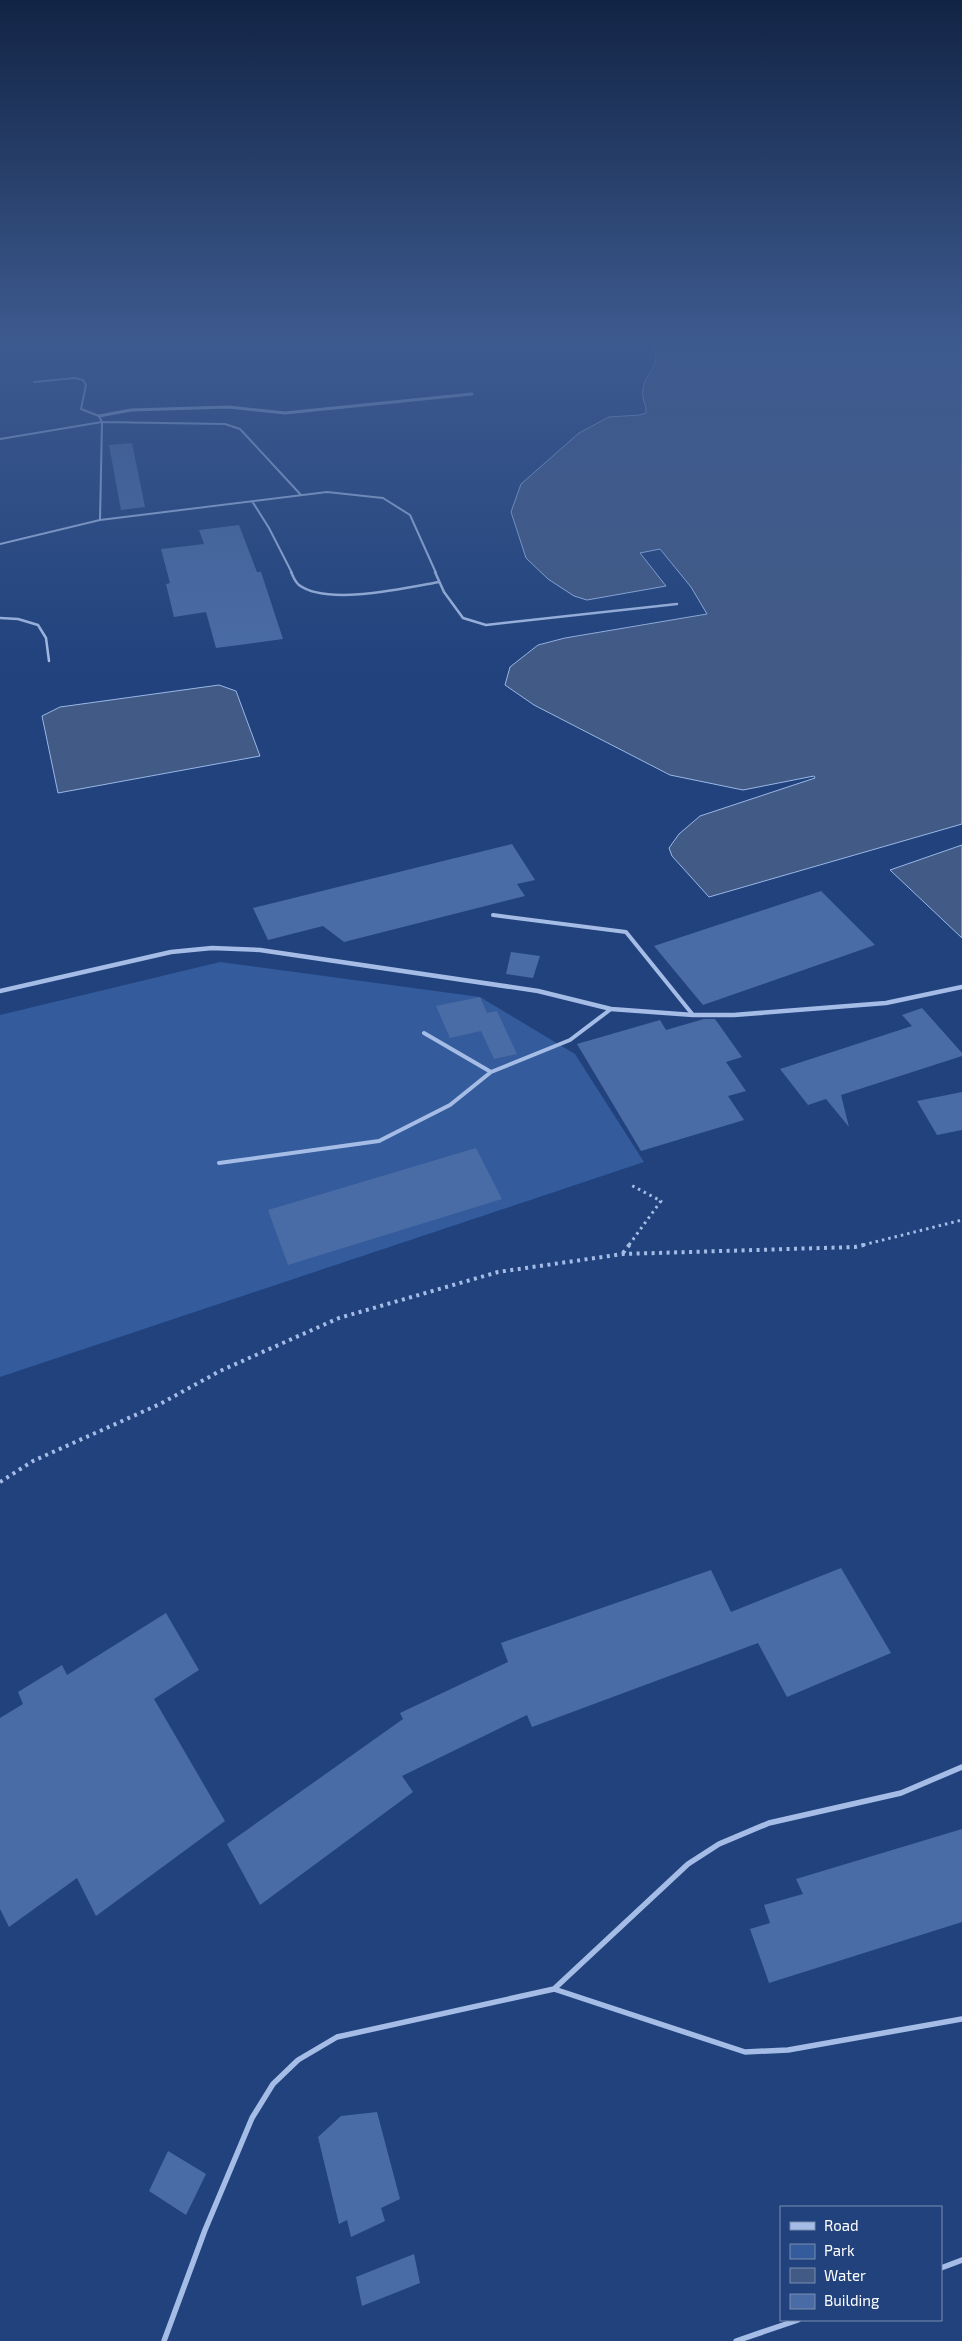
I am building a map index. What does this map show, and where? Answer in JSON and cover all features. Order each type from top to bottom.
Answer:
[{"type":"street","points":[[0,992],[85,970],[171,952],[212,948],[260,950],[538,991],[611,1010],[693,1015],[734,1015],[886,1003],[962,987]]},
{"type":"lane","points":[[100,520],[101,451]]},
{"type":"lane","points":[[261,451],[301,495]]},
{"type":"lane","points":[[0,544],[100,520],[327,492],[383,498],[410,515],[444,592],[463,618],[486,625],[677,604]]},
{"type":"lane","points":[[252,500],[269,528],[297,584],[304,590],[317,594],[355,594],[439,582]]},
{"type":"lane","points":[[0,618],[18,619],[38,625],[46,638],[49,661]]},
{"type":"lane","points":[[493,915],[626,932],[693,1015]]},
{"type":"lane","points":[[220,1163],[380,1141],[450,1105],[491,1072],[570,1040],[611,1010]]},
{"type":"lane","points":[[424,1033],[491,1072]]},
{"type":"lane","points":[[164,2341],[209,2216],[249,2125],[267,2092],[290,2066],[315,2047],[337,2037],[554,1989],[688,1864],[719,1844],[769,1823],[901,1793],[962,1767]]},
{"type":"lane","points":[[554,1989],[745,2052],[788,2050],[962,2019]]},
{"type":"lane","points":[[942,2268],[962,2260]]},
{"type":"lane","points":[[736,2341],[795,2321]]},
{"type":"path","points":[[623,1254],[661,1201],[629,1184]]},
{"type":"path","points":[[0,1482],[33,1461],[160,1404],[220,1371],[339,1318],[498,1272],[623,1254],[855,1247],[962,1220]]},
{"type":"green space","points":[[220,962],[480,997],[575,1054],[644,1162],[0,1377],[0,1015]]},
{"type":"water","points":[[558,451],[962,451],[962,824],[709,897],[672,856],[669,848],[679,834],[700,816],[815,778],[814,776],[743,790],[670,775],[534,705],[505,685],[510,667],[538,645],[565,638],[707,614],[691,587],[660,549],[640,553],[666,586],[587,600],[574,596],[548,579],[526,558],[511,512],[521,484]]},
{"type":"water","points":[[219,685],[236,691],[260,756],[58,793],[42,716],[60,707]]},
{"type":"water","points":[[962,845],[962,938],[890,870]]},
{"type":"building","points":[[110,451],[134,451],[145,507],[121,510]]},
{"type":"building","points":[[239,525],[257,572],[261,572],[283,639],[216,648],[206,612],[174,617],[166,584],[170,583],[161,549],[204,544],[199,530]]},
{"type":"building","points":[[512,844],[535,880],[517,884],[525,896],[344,942],[323,926],[268,940],[253,908]]},
{"type":"building","points":[[821,891],[875,945],[703,1005],[654,946]]},
{"type":"building","points":[[511,952],[540,956],[533,978],[506,974]]},
{"type":"building","points":[[480,997],[487,1013],[497,1011],[517,1054],[494,1059],[481,1031],[450,1038],[436,1006]]},
{"type":"building","points":[[922,1008],[962,1053],[962,1056],[841,1095],[849,1127],[826,1099],[808,1105],[780,1069],[912,1026],[902,1015]]},
{"type":"building","points":[[704,1019],[715,1019],[742,1057],[726,1062],[746,1091],[728,1096],[744,1120],[641,1151],[577,1044],[660,1020],[666,1030]]},
{"type":"building","points":[[962,1092],[962,1130],[937,1135],[917,1101]]},
{"type":"building","points":[[476,1148],[502,1199],[288,1265],[268,1210]]},
{"type":"building","points":[[841,1568],[891,1653],[787,1697],[758,1643],[532,1727],[527,1715],[402,1776],[413,1792],[260,1905],[227,1844],[403,1719],[400,1713],[508,1662],[501,1643],[711,1570],[731,1612]]},
{"type":"building","points":[[166,1613],[199,1670],[154,1699],[225,1821],[96,1916],[77,1878],[9,1927],[0,1909],[0,1718],[23,1704],[18,1692],[62,1665],[67,1675]]},
{"type":"building","points":[[962,1829],[962,1922],[769,1983],[750,1929],[770,1923],[764,1905],[803,1894],[796,1879]]},
{"type":"building","points":[[377,2112],[400,2199],[381,2208],[385,2221],[351,2237],[347,2220],[339,2224],[318,2137],[341,2116]]},
{"type":"building","points":[[168,2151],[206,2174],[186,2215],[149,2191]]},
{"type":"building","points":[[414,2254],[420,2283],[362,2306],[356,2277]]}]
